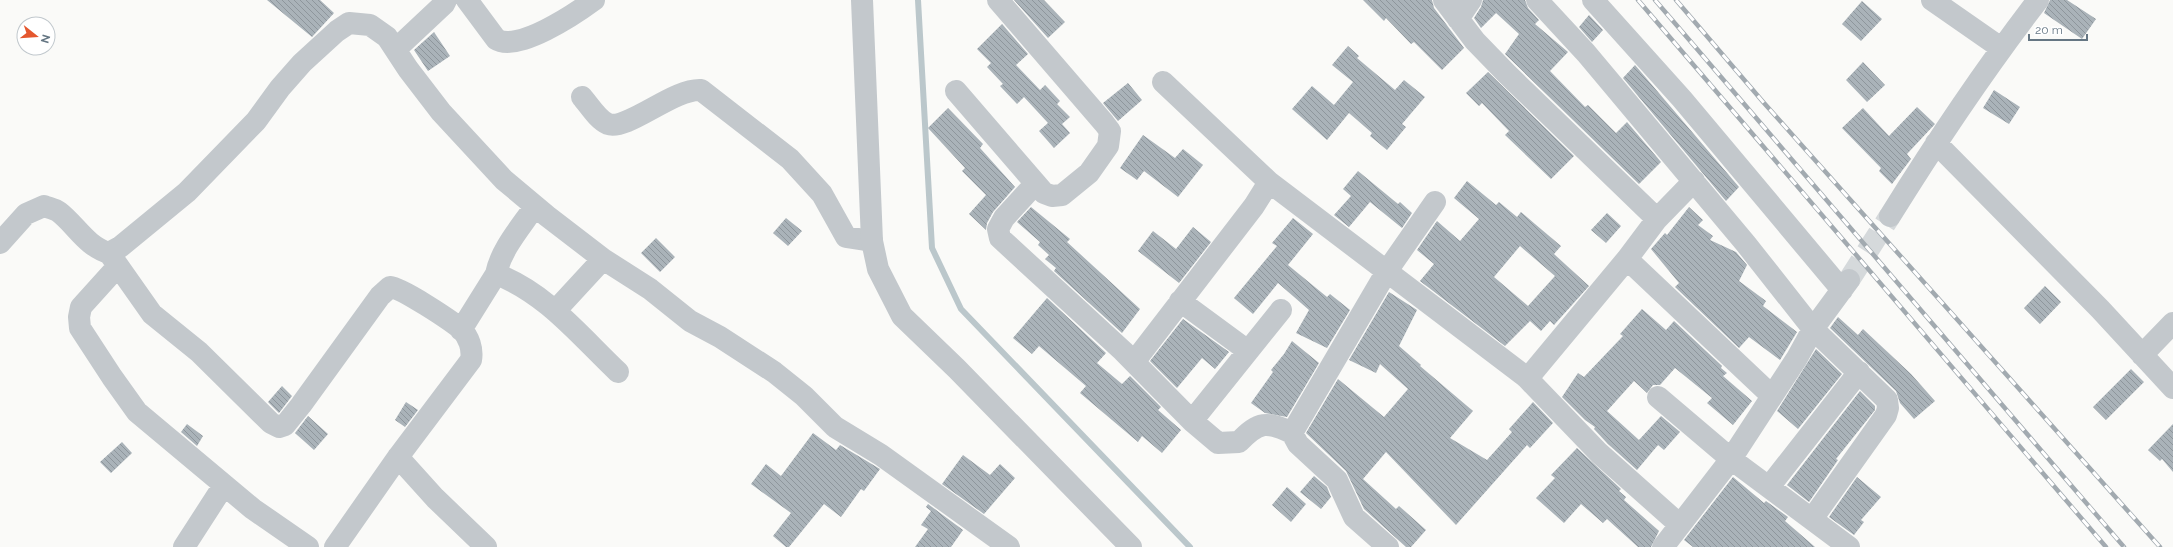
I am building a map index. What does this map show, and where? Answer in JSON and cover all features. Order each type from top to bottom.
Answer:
[{"type":"street","points":[[396,49],[444,4],[446,0]]},
{"type":"street","points":[[467,0],[496,39],[502,43],[511,42],[552,28],[594,0]]},
{"type":"street","points":[[862,0],[872,241],[878,268],[902,316],[962,374],[1131,547]]},
{"type":"street","points":[[956,91],[1035,184],[1044,193],[1052,196],[1062,195],[1089,173],[1108,146],[1110,131],[998,0]]},
{"type":"street","points":[[1444,0],[1475,41],[1507,74],[1657,219]]},
{"type":"street","points":[[1458,19],[1470,0]]},
{"type":"street","points":[[1536,0],[1586,53],[1694,182],[1813,329],[1887,400],[1887,412],[1812,519]]},
{"type":"street","points":[[1163,82],[1269,182],[1526,377],[1599,453],[1673,539],[1731,460],[1797,358],[1813,329],[1846,285],[1593,0]]},
{"type":"street","points":[[1932,0],[2001,48]]},
{"type":"street","points":[[1890,216],[1936,143],[2001,48],[2038,0]]},
{"type":"street","points":[[308,547],[253,509],[137,412],[80,328],[79,317],[81,307],[120,247],[187,192],[256,121],[280,88],[302,63],[337,31],[349,23],[370,25],[378,29],[396,49],[408,69],[441,112],[475,146],[504,180],[535,206],[603,258],[650,290],[690,321],[720,337],[774,372],[804,396],[835,427],[880,455],[1009,547]]},
{"type":"street","points":[[582,97],[602,119],[609,124],[617,124],[631,119],[685,91],[701,90],[790,159],[822,194],[846,237],[872,241]]},
{"type":"street","points":[[1936,143],[2100,309],[2173,388]]},
{"type":"street","points":[[1134,362],[1254,206],[1269,182]]},
{"type":"street","points":[[1526,377],[1533,372],[1627,259],[1657,219],[1694,182]]},
{"type":"street","points":[[1035,184],[1004,218],[998,229],[1000,238],[1134,362],[1192,421],[1218,443],[1239,442],[1250,431],[1263,424],[1273,424],[1292,433],[1298,444],[1337,480],[1354,518],[1388,547]]},
{"type":"street","points":[[1292,433],[1387,271],[1435,202]]},
{"type":"street","points":[[0,243],[26,214],[44,206],[58,210],[89,242],[113,259],[152,314],[199,352],[271,423],[279,426],[285,425],[380,296],[390,287],[403,291],[461,330],[470,345],[472,352],[471,360],[398,457],[335,547]]},
{"type":"street","points":[[461,330],[496,274],[498,265],[504,253],[535,206]]},
{"type":"street","points":[[556,310],[603,258]]},
{"type":"street","points":[[1627,259],[1772,396]]},
{"type":"street","points":[[496,274],[520,284],[556,310],[571,327],[618,372]]},
{"type":"street","points":[[1180,301],[1248,351]]},
{"type":"street","points":[[1192,421],[1280,310]]},
{"type":"street","points":[[2142,355],[2173,322]]},
{"type":"street","points":[[1769,487],[1859,372]]},
{"type":"street","points":[[1658,397],[1731,460],[1849,547]]},
{"type":"street","points":[[398,457],[434,498],[486,547]]},
{"type":"street","points":[[184,547],[224,485]]},
{"type":"building","points":[[267,0],[320,0],[334,13],[312,37]]},
{"type":"building","points":[[1014,0],[1044,0],[1065,22],[1048,38]]},
{"type":"building","points":[[1363,0],[1432,0],[1434,8],[1464,48],[1442,70],[1414,42],[1411,44],[1386,18],[1384,21]]},
{"type":"building","points":[[1483,0],[1525,0],[1528,8],[1539,20],[1535,24],[1568,52],[1550,71],[1585,107],[1588,105],[1616,133],[1627,122],[1661,162],[1639,184],[1505,54],[1519,34],[1496,13],[1481,28],[1474,18],[1481,7]]},
{"type":"building","points":[[2050,0],[2067,0],[2096,19],[2082,39],[2044,13]]},
{"type":"building","points":[[1862,1],[1882,19],[1861,41],[1842,24]]},
{"type":"building","points":[[1589,15],[1603,30],[1592,42],[1579,27]]},
{"type":"building","points":[[1002,24],[1028,54],[1016,65],[1040,90],[1045,85],[1060,101],[1057,104],[1070,117],[1062,124],[1070,133],[1054,148],[1039,131],[1048,123],[1024,97],[1017,104],[1000,86],[1003,84],[987,67],[991,63],[977,49]]},
{"type":"building","points":[[434,32],[450,56],[428,71],[414,50]]},
{"type":"building","points":[[1348,46],[1359,56],[1357,58],[1395,90],[1404,80],[1425,97],[1402,124],[1406,127],[1387,150],[1370,136],[1372,133],[1349,113],[1327,140],[1292,109],[1312,86],[1334,105],[1353,82],[1332,65]]},
{"type":"building","points":[[1863,62],[1885,85],[1867,102],[1846,80]]},
{"type":"building","points":[[1635,65],[1739,187],[1726,201],[1623,78]]},
{"type":"building","points":[[1488,72],[1574,156],[1551,179],[1505,135],[1509,131],[1482,103],[1479,106],[1466,93]]},
{"type":"building","points":[[1128,83],[1142,100],[1118,121],[1103,103]]},
{"type":"building","points":[[1994,90],[2020,107],[2009,124],[1983,108]]},
{"type":"building","points":[[1917,107],[1935,124],[1907,154],[1911,159],[1892,184],[1879,171],[1881,168],[1842,128],[1863,108],[1889,136]]},
{"type":"building","points":[[948,108],[983,144],[980,148],[1015,187],[993,212],[987,223],[986,230],[969,214],[986,195],[962,171],[965,168],[928,128]]},
{"type":"building","points":[[1143,135],[1175,158],[1183,149],[1203,165],[1178,197],[1144,171],[1137,180],[1120,168]]},
{"type":"building","points":[[1358,171],[1398,204],[1400,202],[1412,213],[1402,228],[1370,202],[1349,227],[1334,215],[1351,196],[1343,189]]},
{"type":"building","points":[[1467,181],[1496,205],[1499,202],[1517,217],[1521,212],[1561,246],[1554,254],[1589,286],[1554,325],[1550,321],[1541,331],[1530,321],[1505,346],[1420,281],[1434,264],[1417,250],[1437,221],[1460,241],[1479,219],[1454,198]],"holes":[[[1520,246],[1555,276],[1528,306],[1494,277]]]},
{"type":"building","points":[[1031,207],[1070,239],[1067,242],[1140,309],[1122,333],[1054,271],[1056,268],[1045,259],[1049,255],[1038,245],[1040,242],[1017,222]]},
{"type":"building","points":[[1689,207],[1703,220],[1698,225],[1713,236],[1710,240],[1736,252],[1747,265],[1739,281],[1766,301],[1763,306],[1797,332],[1780,360],[1749,337],[1739,348],[1675,287],[1679,283],[1651,249],[1665,233],[1667,235]]},
{"type":"building","points":[[1607,213],[1621,226],[1606,243],[1591,230]]},
{"type":"building","points":[[786,218],[802,231],[788,246],[773,233]]},
{"type":"building","points":[[1293,218],[1313,234],[1288,265],[1327,297],[1330,294],[1350,310],[1327,348],[1296,333],[1309,310],[1278,283],[1253,314],[1234,298],[1277,246],[1272,243]]},
{"type":"building","points":[[1193,227],[1211,242],[1179,283],[1138,251],[1153,231],[1176,249]]},
{"type":"building","points":[[656,238],[675,257],[660,272],[641,253]]},
{"type":"building","points":[[2045,286],[2061,302],[2040,324],[2024,308]]},
{"type":"building","points":[[1389,292],[1417,310],[1399,346],[1473,411],[1450,438],[1487,460],[1512,432],[1509,429],[1533,402],[1553,423],[1530,448],[1527,445],[1456,525],[1386,452],[1363,479],[1396,509],[1399,506],[1426,530],[1411,547],[1406,547],[1364,509],[1346,471],[1306,433],[1338,379],[1384,417],[1408,389],[1380,364],[1376,373],[1349,360]]},
{"type":"building","points":[[1047,298],[1106,353],[1097,363],[1122,384],[1130,376],[1161,407],[1158,410],[1181,430],[1162,453],[1142,436],[1138,442],[1080,393],[1086,386],[1039,346],[1032,354],[1013,338]]},
{"type":"building","points":[[1642,309],[1666,330],[1674,321],[1722,366],[1721,368],[1727,373],[1723,376],[1752,401],[1733,425],[1707,403],[1712,398],[1675,368],[1660,385],[1653,385],[1647,393],[1634,381],[1607,411],[1639,440],[1661,416],[1680,432],[1664,450],[1658,445],[1637,470],[1608,444],[1594,429],[1595,427],[1585,420],[1562,397],[1578,373],[1584,377],[1623,336],[1620,334]]},
{"type":"building","points":[[1838,317],[1858,335],[1863,329],[1911,374],[1935,401],[1914,419],[1900,403],[1896,391],[1830,328]]},
{"type":"building","points":[[1183,319],[1229,352],[1215,369],[1202,358],[1177,388],[1150,361]]},
{"type":"building","points":[[1292,341],[1319,363],[1287,417],[1265,413],[1251,403],[1273,372],[1271,370]]},
{"type":"building","points":[[1816,349],[1842,374],[1798,429],[1777,411]]},
{"type":"building","points":[[2131,369],[2144,382],[2106,420],[2093,407]]},
{"type":"building","points":[[282,386],[292,396],[279,413],[268,402]]},
{"type":"building","points":[[1860,391],[1875,406],[1875,410],[1836,459],[1838,460],[1809,502],[1787,485]]},
{"type":"building","points":[[406,402],[418,410],[405,427],[395,420]]},
{"type":"building","points":[[308,416],[328,434],[314,450],[295,433]]},
{"type":"building","points":[[187,424],[203,436],[197,446],[181,432]]},
{"type":"building","points":[[2173,424],[2173,472],[2162,459],[2160,461],[2148,450]]},
{"type":"building","points":[[813,433],[836,450],[840,445],[880,469],[864,491],[861,489],[841,517],[824,504],[789,547],[786,547],[773,536],[791,513],[751,484],[766,464],[781,476]]},
{"type":"building","points":[[122,442],[132,453],[111,473],[100,462]]},
{"type":"building","points":[[1577,448],[1621,489],[1619,491],[1626,497],[1624,500],[1659,531],[1651,547],[1638,547],[1607,519],[1603,523],[1581,504],[1564,523],[1536,498],[1555,478],[1551,475]]},
{"type":"building","points":[[963,455],[990,475],[1000,464],[1015,478],[984,514],[942,484]]},
{"type":"building","points":[[1314,476],[1327,487],[1331,497],[1321,509],[1300,492]]},
{"type":"building","points":[[1733,477],[1764,503],[1766,501],[1788,517],[1785,521],[1815,547],[1693,547],[1684,540]]},
{"type":"building","points":[[1857,477],[1881,497],[1861,520],[1864,522],[1854,535],[1829,517]]},
{"type":"building","points":[[1287,487],[1306,504],[1291,522],[1272,505]]},
{"type":"building","points":[[928,504],[963,530],[951,547],[915,547],[928,529],[921,525],[931,511],[926,507]]},
{"type":"waterway","points":[[918,0],[932,248],[961,309],[1190,547]]},
{"type":"tunnel","points":[[1849,280],[1890,216]]},
{"type":"railway","points":[[1638,0],[2106,547]]},
{"type":"railway","points":[[1655,0],[2124,547]]},
{"type":"railway","points":[[1676,0],[1764,103],[2160,547]]}]
